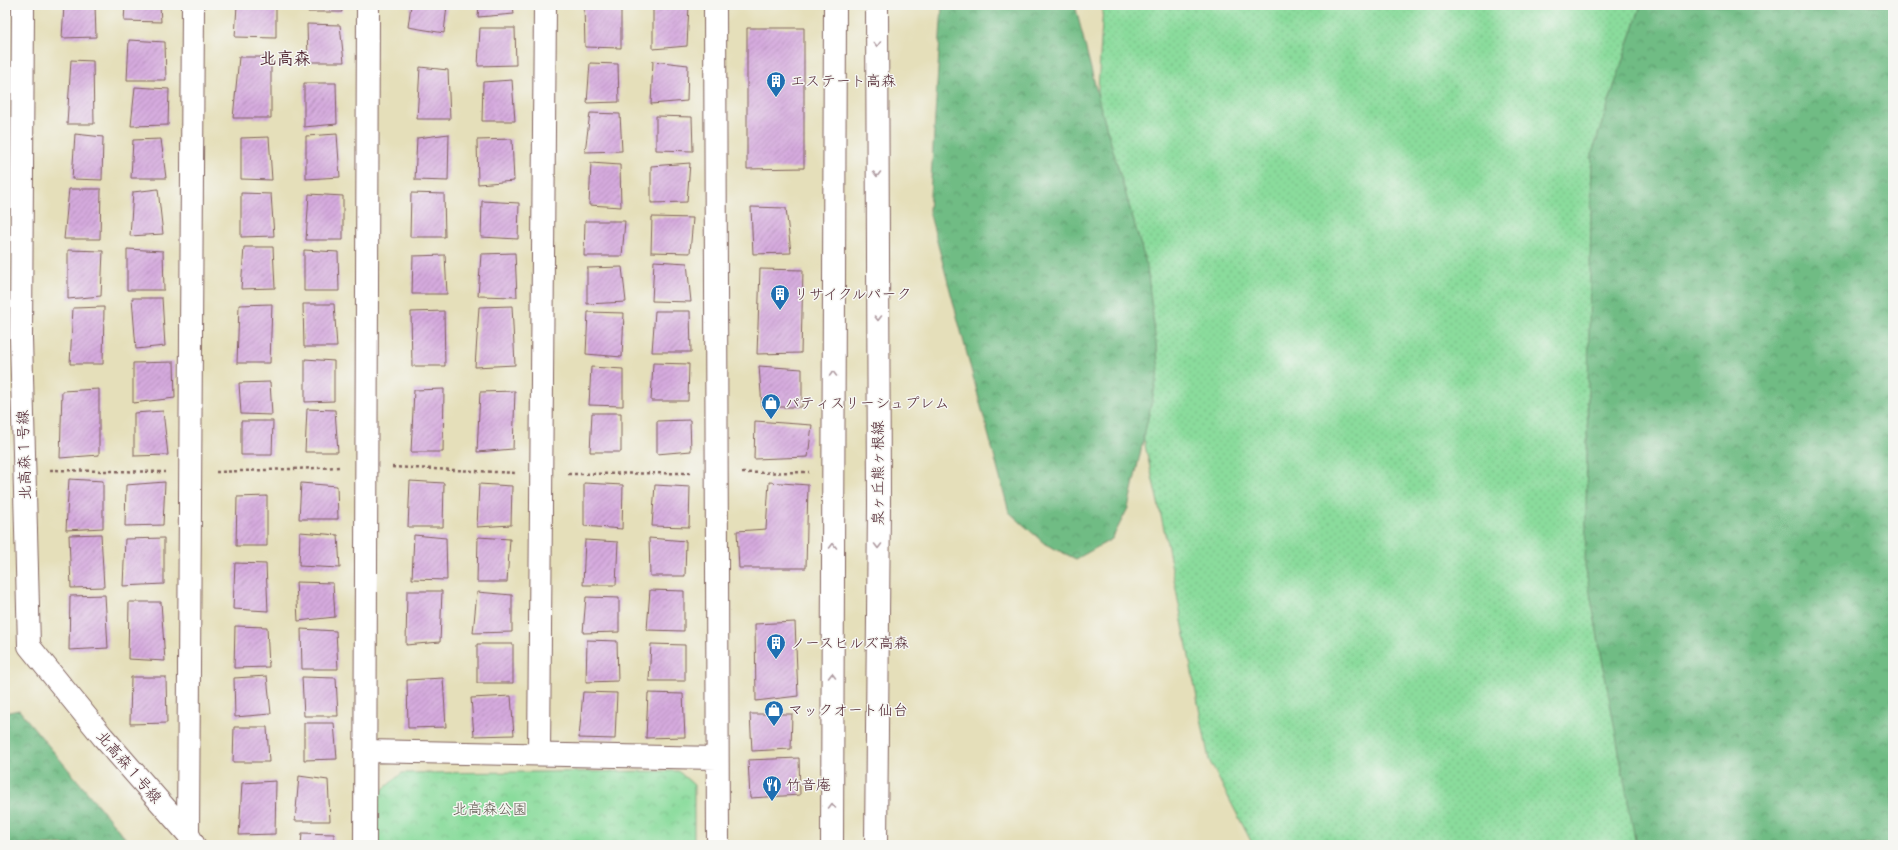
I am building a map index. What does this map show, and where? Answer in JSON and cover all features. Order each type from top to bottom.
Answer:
[{"type":"street","name":"北高森１号線","points":[[23,5],[13,339],[24,470],[30,646],[103,737],[191,840]]},
{"type":"street","points":[[191,840],[190,472],[193,5]]},
{"type":"street","points":[[365,845],[368,5]]},
{"type":"street","points":[[539,754],[545,5]]},
{"type":"street","points":[[715,5],[718,845]]},
{"type":"street","points":[[832,845],[834,5]]},
{"type":"street","name":"泉ヶ丘熊ヶ根線","points":[[876,845],[879,503],[877,5]]},
{"type":"street","points":[[365,751],[718,758]]},
{"type":"path","points":[[24,470],[190,472],[366,466],[541,474],[810,472]]},
{"type":"green space","points":[[942,5],[1075,5],[1100,105],[1147,267],[1159,369],[1128,508],[1112,539],[1076,559],[1045,544],[1009,512],[929,211]]},
{"type":"green space","points":[[1103,5],[1893,5],[1893,845],[1253,845],[1209,760],[1166,538],[1091,206]]},
{"type":"green space","points":[[1641,5],[1893,5],[1893,845],[1636,845],[1585,566],[1592,153]]},
{"type":"green space","points":[[19,710],[131,845],[5,845],[5,713]]},
{"type":"green space","name":"北高森公園","points":[[678,771],[694,785],[694,845],[375,845],[375,796],[402,773]]},
{"type":"building","points":[[64,5],[95,5],[96,37],[62,38]]},
{"type":"building","points":[[125,5],[160,5],[161,22],[124,21]]},
{"type":"building","points":[[237,5],[276,5],[276,38],[235,37]]},
{"type":"building","points":[[308,5],[341,5],[342,12],[308,12]]},
{"type":"building","points":[[411,5],[447,5],[444,33],[408,27]]},
{"type":"building","points":[[479,5],[513,5],[514,14],[478,17]]},
{"type":"building","points":[[584,5],[621,8],[621,48],[585,47]]},
{"type":"building","points":[[653,5],[689,5],[687,46],[653,49]]},
{"type":"building","points":[[307,24],[340,25],[344,62],[308,62]]},
{"type":"building","points":[[480,28],[515,28],[516,65],[478,66]]},
{"type":"building","name":"エステート高森","points":[[747,28],[804,28],[804,168],[747,169]]},
{"type":"building","points":[[129,40],[165,42],[166,80],[127,80]]},
{"type":"building","points":[[239,57],[271,57],[271,118],[233,118]]},
{"type":"building","points":[[71,60],[93,61],[94,124],[67,124]]},
{"type":"building","points":[[653,61],[688,65],[687,101],[651,104]]},
{"type":"building","points":[[590,63],[618,64],[619,102],[587,103]]},
{"type":"building","points":[[420,67],[448,70],[450,119],[417,119]]},
{"type":"building","points":[[512,80],[515,121],[482,121],[483,82]]},
{"type":"building","points":[[304,83],[336,83],[337,124],[304,127]]},
{"type":"building","points":[[135,87],[169,89],[168,125],[131,126]]},
{"type":"building","points":[[590,113],[620,114],[622,151],[585,152]]},
{"type":"building","points":[[656,116],[692,117],[693,151],[656,150]]},
{"type":"building","points":[[75,134],[103,137],[102,180],[72,179]]},
{"type":"building","points":[[337,134],[340,177],[306,179],[306,136]]},
{"type":"building","points":[[449,134],[448,181],[415,180],[417,138]]},
{"type":"building","points":[[269,137],[272,180],[241,179],[241,138]]},
{"type":"building","points":[[161,139],[166,178],[131,178],[133,140]]},
{"type":"building","points":[[512,139],[514,181],[478,184],[477,140]]},
{"type":"building","points":[[591,163],[620,165],[621,207],[589,205]]},
{"type":"building","points":[[690,163],[687,202],[651,203],[651,166]]},
{"type":"building","points":[[69,189],[101,189],[100,239],[64,239]]},
{"type":"building","points":[[158,189],[163,234],[130,236],[133,192]]},
{"type":"building","points":[[241,193],[271,194],[274,236],[241,237]]},
{"type":"building","points":[[411,193],[444,194],[445,237],[410,237]]},
{"type":"building","points":[[309,194],[343,196],[343,240],[306,240]]},
{"type":"building","points":[[482,201],[519,203],[518,239],[481,237]]},
{"type":"building","points":[[751,207],[786,208],[791,253],[753,254]]},
{"type":"building","points":[[652,217],[693,218],[690,253],[651,252]]},
{"type":"building","points":[[585,221],[625,221],[622,256],[584,256]]},
{"type":"building","points":[[244,247],[273,247],[275,288],[241,289]]},
{"type":"building","points":[[127,249],[163,251],[164,290],[127,290]]},
{"type":"building","points":[[68,250],[103,251],[101,296],[68,299]]},
{"type":"building","points":[[304,250],[338,252],[339,291],[304,291]]},
{"type":"building","points":[[515,253],[517,297],[478,296],[481,254]]},
{"type":"building","points":[[445,255],[447,294],[412,294],[413,256]]},
{"type":"building","points":[[654,261],[687,263],[691,302],[652,301]]},
{"type":"building","points":[[622,267],[626,302],[587,304],[587,268]]},
{"type":"building","name":"リサイクルパーク","points":[[760,269],[803,270],[801,353],[757,354]]},
{"type":"building","points":[[132,298],[162,298],[165,346],[136,349]]},
{"type":"building","points":[[272,304],[270,363],[237,363],[239,305]]},
{"type":"building","points":[[303,304],[334,304],[337,347],[304,347]]},
{"type":"building","points":[[512,306],[515,365],[475,367],[479,307]]},
{"type":"building","points":[[104,307],[103,364],[70,364],[73,308]]},
{"type":"building","points":[[444,311],[445,366],[412,366],[411,312]]},
{"type":"building","points":[[655,311],[690,311],[691,352],[652,352]]},
{"type":"building","points":[[588,312],[624,313],[622,357],[586,354]]},
{"type":"building","points":[[305,359],[334,361],[334,401],[305,402]]},
{"type":"building","points":[[174,362],[175,398],[133,403],[133,363]]},
{"type":"building","points":[[653,363],[689,364],[688,401],[651,401]]},
{"type":"building","points":[[759,366],[802,369],[802,407],[762,407]]},
{"type":"building","points":[[591,367],[623,369],[623,406],[589,405]]},
{"type":"building","points":[[270,382],[272,415],[241,414],[239,383]]},
{"type":"building","points":[[99,389],[99,455],[60,458],[62,391]]},
{"type":"building","points":[[444,389],[443,452],[411,452],[414,390]]},
{"type":"building","points":[[515,391],[513,449],[477,452],[480,392]]},
{"type":"building","points":[[307,409],[335,410],[338,452],[305,452]]},
{"type":"building","points":[[163,411],[168,455],[134,456],[134,413]]},
{"type":"building","points":[[592,413],[621,413],[621,452],[590,452]]},
{"type":"building","points":[[690,420],[691,451],[657,454],[657,421]]},
{"type":"building","points":[[241,421],[273,421],[272,455],[241,455]]},
{"type":"building","points":[[755,421],[812,425],[808,457],[754,459]]},
{"type":"building","points":[[69,479],[103,481],[103,528],[66,530]]},
{"type":"building","points":[[410,481],[444,483],[443,527],[408,527]]},
{"type":"building","points":[[165,482],[163,525],[125,526],[126,485]]},
{"type":"building","points":[[769,482],[808,485],[806,568],[739,568],[737,531],[766,529]]},
{"type":"building","points":[[301,483],[337,486],[338,519],[299,519]]},
{"type":"building","points":[[584,483],[623,485],[622,529],[584,526]]},
{"type":"building","points":[[479,484],[512,486],[511,525],[477,527]]},
{"type":"building","points":[[655,485],[690,487],[689,527],[652,526]]},
{"type":"building","points":[[267,496],[267,546],[236,546],[237,497]]},
{"type":"building","points":[[300,532],[338,535],[340,568],[299,566]]},
{"type":"building","points":[[101,534],[104,587],[71,588],[69,535]]},
{"type":"building","points":[[414,535],[446,538],[447,580],[412,579]]},
{"type":"building","points":[[478,537],[510,539],[507,582],[477,582]]},
{"type":"building","points":[[164,538],[164,584],[123,586],[125,539]]},
{"type":"building","points":[[649,538],[686,541],[685,576],[650,576]]},
{"type":"building","points":[[585,540],[618,542],[616,585],[583,585]]},
{"type":"building","points":[[235,563],[266,564],[268,611],[233,609]]},
{"type":"building","points":[[296,582],[333,583],[335,617],[298,621]]},
{"type":"building","points":[[650,590],[684,591],[684,631],[647,630]]},
{"type":"building","points":[[407,591],[442,591],[440,642],[406,645]]},
{"type":"building","points":[[477,592],[512,595],[512,632],[473,633]]},
{"type":"building","points":[[105,595],[108,648],[69,650],[70,596]]},
{"type":"building","points":[[586,597],[619,598],[619,632],[583,633]]},
{"type":"building","points":[[129,602],[161,602],[165,661],[128,659]]},
{"type":"building","name":"ノースヒルズ高森","points":[[795,622],[798,696],[756,701],[755,624]]},
{"type":"building","points":[[235,626],[267,627],[269,667],[234,668]]},
{"type":"building","points":[[301,629],[336,631],[338,669],[302,669]]},
{"type":"building","points":[[587,640],[617,641],[618,681],[586,682]]},
{"type":"building","points":[[477,644],[513,644],[513,683],[477,683]]},
{"type":"building","points":[[651,644],[685,645],[685,681],[649,681]]},
{"type":"building","points":[[267,676],[271,714],[235,717],[234,678]]},
{"type":"building","points":[[131,677],[166,677],[167,723],[130,724]]},
{"type":"building","points":[[302,677],[336,678],[338,716],[304,716]]},
{"type":"building","points":[[443,678],[446,727],[408,728],[407,680]]},
{"type":"building","points":[[583,692],[617,693],[615,739],[579,738]]},
{"type":"building","points":[[648,693],[683,694],[685,737],[646,738]]},
{"type":"building","points":[[511,696],[514,735],[474,736],[471,698]]},
{"type":"building","points":[[750,714],[792,714],[791,749],[752,751]]},
{"type":"building","points":[[304,723],[334,723],[337,759],[304,760]]},
{"type":"building","points":[[234,727],[267,727],[269,762],[233,762]]},
{"type":"building","points":[[799,758],[800,795],[750,798],[748,760]]},
{"type":"building","points":[[299,776],[328,780],[330,821],[295,821]]},
{"type":"building","points":[[276,781],[275,834],[239,835],[242,783]]},
{"type":"building","points":[[302,833],[334,834],[334,845],[301,845]]},
{"type":"place","name":"エステート高森","points":[[776,98]]},
{"type":"place","name":"リサイクルパーク","points":[[780,311]]},
{"type":"place","name":"パティスリーシュプレム","points":[[771,420]]},
{"type":"place","name":"ノースヒルズ高森","points":[[776,660]]},
{"type":"place","name":"マックオート仙台","points":[[774,727]]},
{"type":"place","name":"竹音庵","points":[[772,802]]},
{"type":"district","name":"北高森","points":[[285,58]]}]
